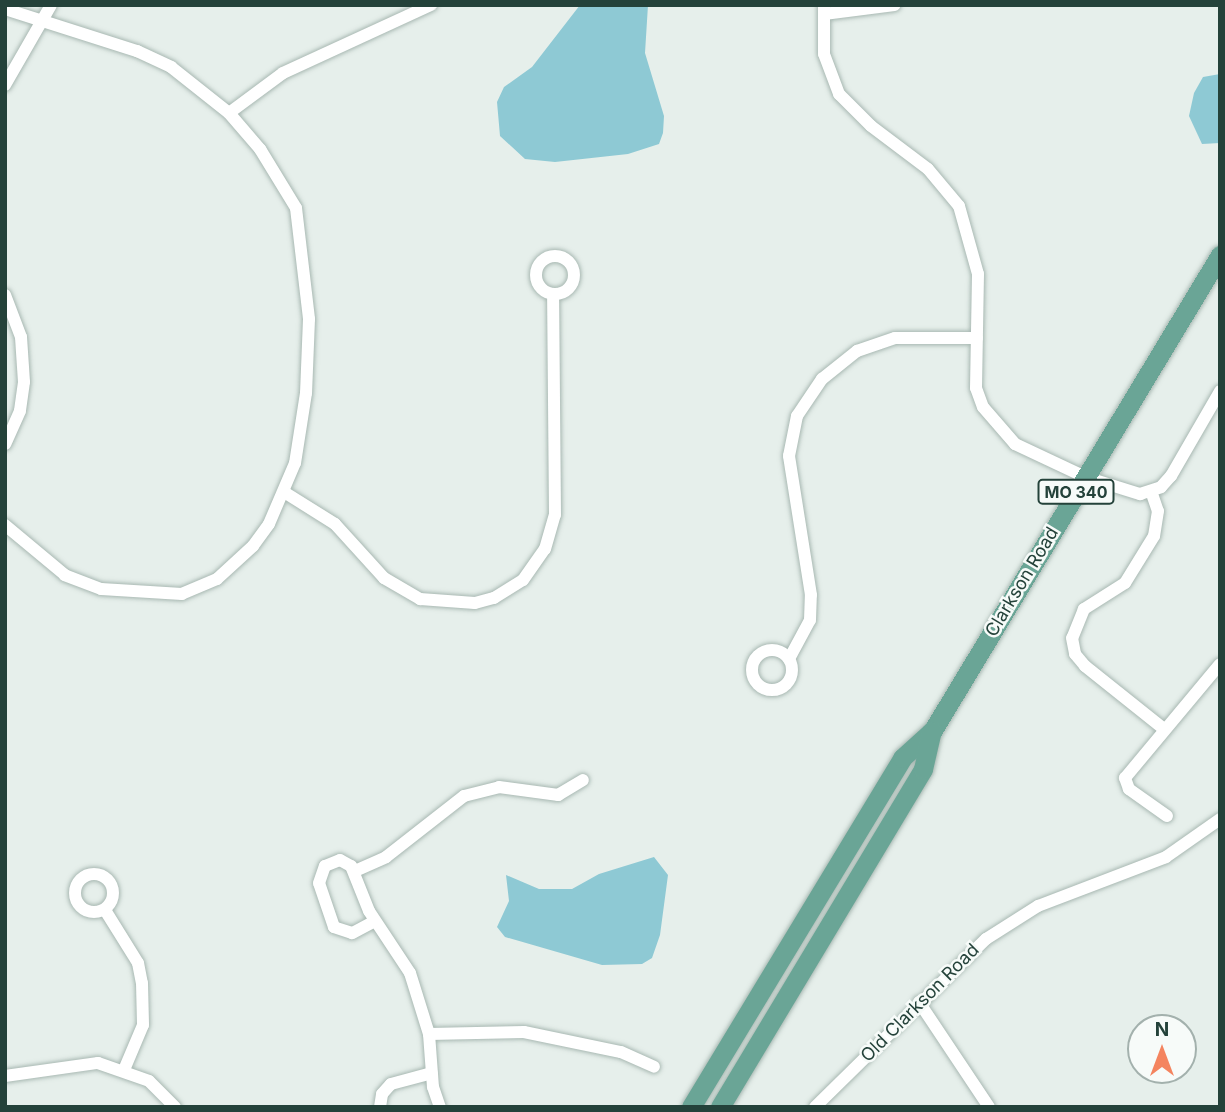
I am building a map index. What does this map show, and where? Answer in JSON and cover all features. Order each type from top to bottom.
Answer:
[{"type":"main road","name":"Clarkson Road","points":[[720,1107],[923,769],[933,730],[1220,255]]},
{"type":"main road","name":"Clarkson Road","points":[[691,1107],[902,758],[933,730]]},
{"type":"street","points":[[5,85],[51,5]]},
{"type":"street","points":[[229,113],[283,73],[431,5]]},
{"type":"street","points":[[894,5],[824,9],[824,54],[839,94],[871,126],[928,169],[959,206],[978,274],[976,388],[983,407],[1015,444],[1127,494],[1152,491],[1171,476],[1220,391]]},
{"type":"street","points":[[5,9],[42,23],[100,38],[171,66],[229,113],[260,149],[296,208],[303,242],[309,319],[306,393],[295,463],[269,524],[235,565],[217,579],[182,594],[130,594],[82,584],[49,565],[5,525]]},
{"type":"street","points":[[284,492],[335,524],[384,578],[420,598],[475,603],[494,598],[523,579],[545,549],[555,515],[553,294]]},
{"type":"street","points":[[5,295],[21,337],[24,382],[20,411],[5,444]]},
{"type":"street","points":[[789,659],[810,620],[811,595],[789,456],[797,416],[822,379],[857,351],[895,338],[977,338]]},
{"type":"street","points":[[1152,491],[1158,511],[1154,536],[1125,583],[1084,608],[1072,638],[1075,654],[1085,666],[1164,729]]},
{"type":"street","points":[[1167,816],[1129,789],[1125,778],[1220,664]]},
{"type":"street","points":[[355,871],[386,857],[464,796],[499,787],[558,795],[583,780]]},
{"type":"street","name":"Old Clarkson Road","points":[[815,1107],[962,957],[1011,922],[1072,891],[1166,857],[1220,820]]},
{"type":"street","points":[[375,921],[352,933],[334,927],[320,874],[332,861],[346,862],[355,871],[375,921],[410,973],[429,1034],[432,1073],[440,1107]]},
{"type":"street","points":[[105,910],[138,963],[142,983],[143,1025],[124,1070]]},
{"type":"street","points":[[919,1002],[989,1107]]},
{"type":"street","points":[[429,1034],[524,1032],[621,1052],[654,1067]]},
{"type":"street","points":[[5,1076],[67,1064],[99,1063],[149,1081],[175,1107]]},
{"type":"street","points":[[380,1107],[382,1094],[391,1084],[432,1073]]},
{"type":"water","points":[[580,5],[648,5],[645,53],[664,116],[663,133],[659,144],[628,154],[555,162],[525,159],[500,136],[497,102],[504,87],[532,67]]},
{"type":"water","points":[[1220,74],[1220,143],[1202,144],[1189,116],[1194,93],[1203,77]]},
{"type":"water","points":[[654,857],[668,875],[660,935],[652,958],[642,964],[602,965],[505,937],[497,927],[509,901],[506,875],[539,889],[572,889],[599,874]]}]
